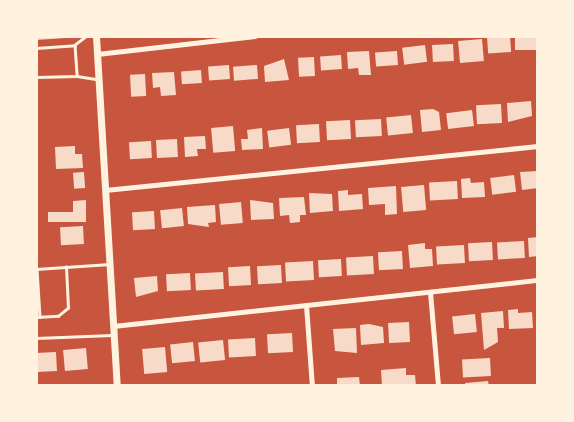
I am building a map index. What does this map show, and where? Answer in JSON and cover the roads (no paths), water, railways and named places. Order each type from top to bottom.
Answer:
[{"type":"main road","points":[[96,36],[117,386]]},
{"type":"street","points":[[97,54],[255,36]]},
{"type":"street","points":[[105,190],[538,146]]},
{"type":"street","points":[[113,326],[538,280]]},
{"type":"street","points":[[430,292],[438,386]]},
{"type":"street","points":[[306,305],[312,386]]},
{"type":"lane","points":[[36,48],[75,45],[87,36]]},
{"type":"lane","points":[[75,45],[77,76]]},
{"type":"lane","points":[[36,78],[77,76],[98,79]]},
{"type":"lane","points":[[66,267],[68,308],[58,316],[38,317],[37,269],[66,267],[110,264]]},
{"type":"lane","points":[[36,338],[114,334]]}]
